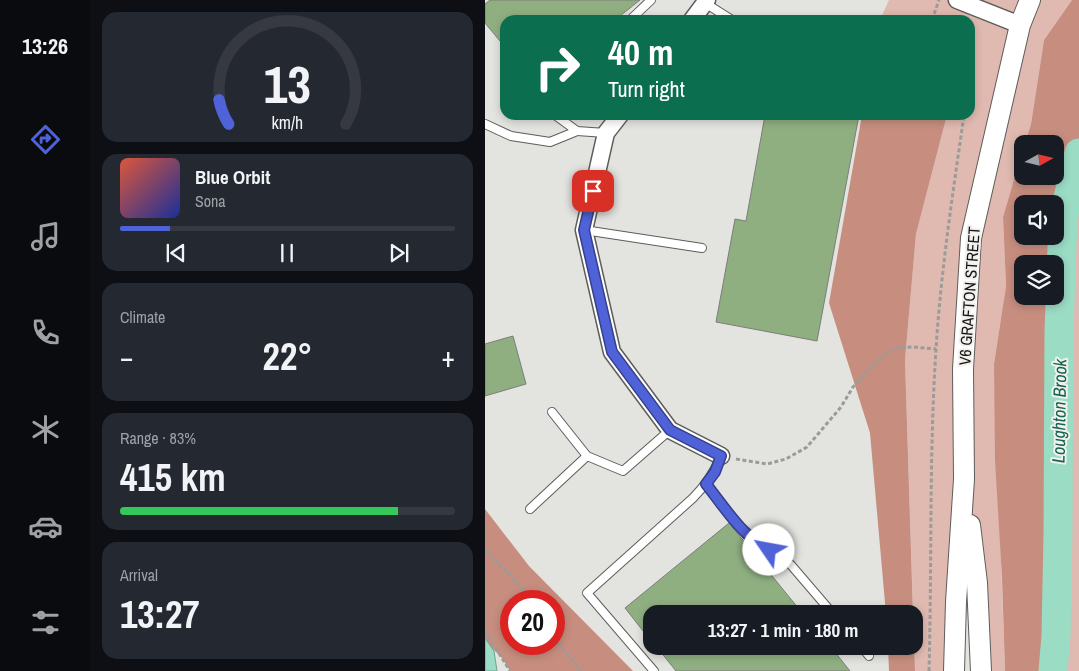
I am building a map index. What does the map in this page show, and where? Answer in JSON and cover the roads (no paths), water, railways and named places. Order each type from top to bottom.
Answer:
[{"type":"street","points":[[957,0],[1020,26]]},
{"type":"street","name":"V6 GRAFTON STREET","points":[[954,671],[955,602],[964,479],[963,369],[971,238],[1020,26],[1030,0]]},
{"type":"street","points":[[696,15],[706,2]]},
{"type":"street","points":[[616,120],[606,133],[584,230],[612,352],[670,430],[721,456]]},
{"type":"street","name":"V6 GRAFTON STREET","points":[[964,479],[977,583],[981,671]]},
{"type":"lane","points":[[635,15],[651,0]]},
{"type":"lane","points":[[706,2],[725,15]]},
{"type":"lane","points":[[562,120],[577,131]]},
{"type":"lane","points":[[485,124],[511,136],[550,142],[577,131],[606,133]]},
{"type":"lane","points":[[584,230],[702,248]]},
{"type":"lane","points":[[552,412],[587,456],[623,471],[670,430]]},
{"type":"lane","points":[[530,509],[587,456]]},
{"type":"lane","points":[[655,671],[587,593],[706,484],[715,472],[721,456]]},
{"type":"lane","points":[[706,484],[747,535],[757,544],[781,557],[791,565],[825,605]]},
{"type":"waterway","name":"Loughton Brook","points":[[1053,671],[1056,636],[1059,332],[1063,218],[1079,153]]}]
